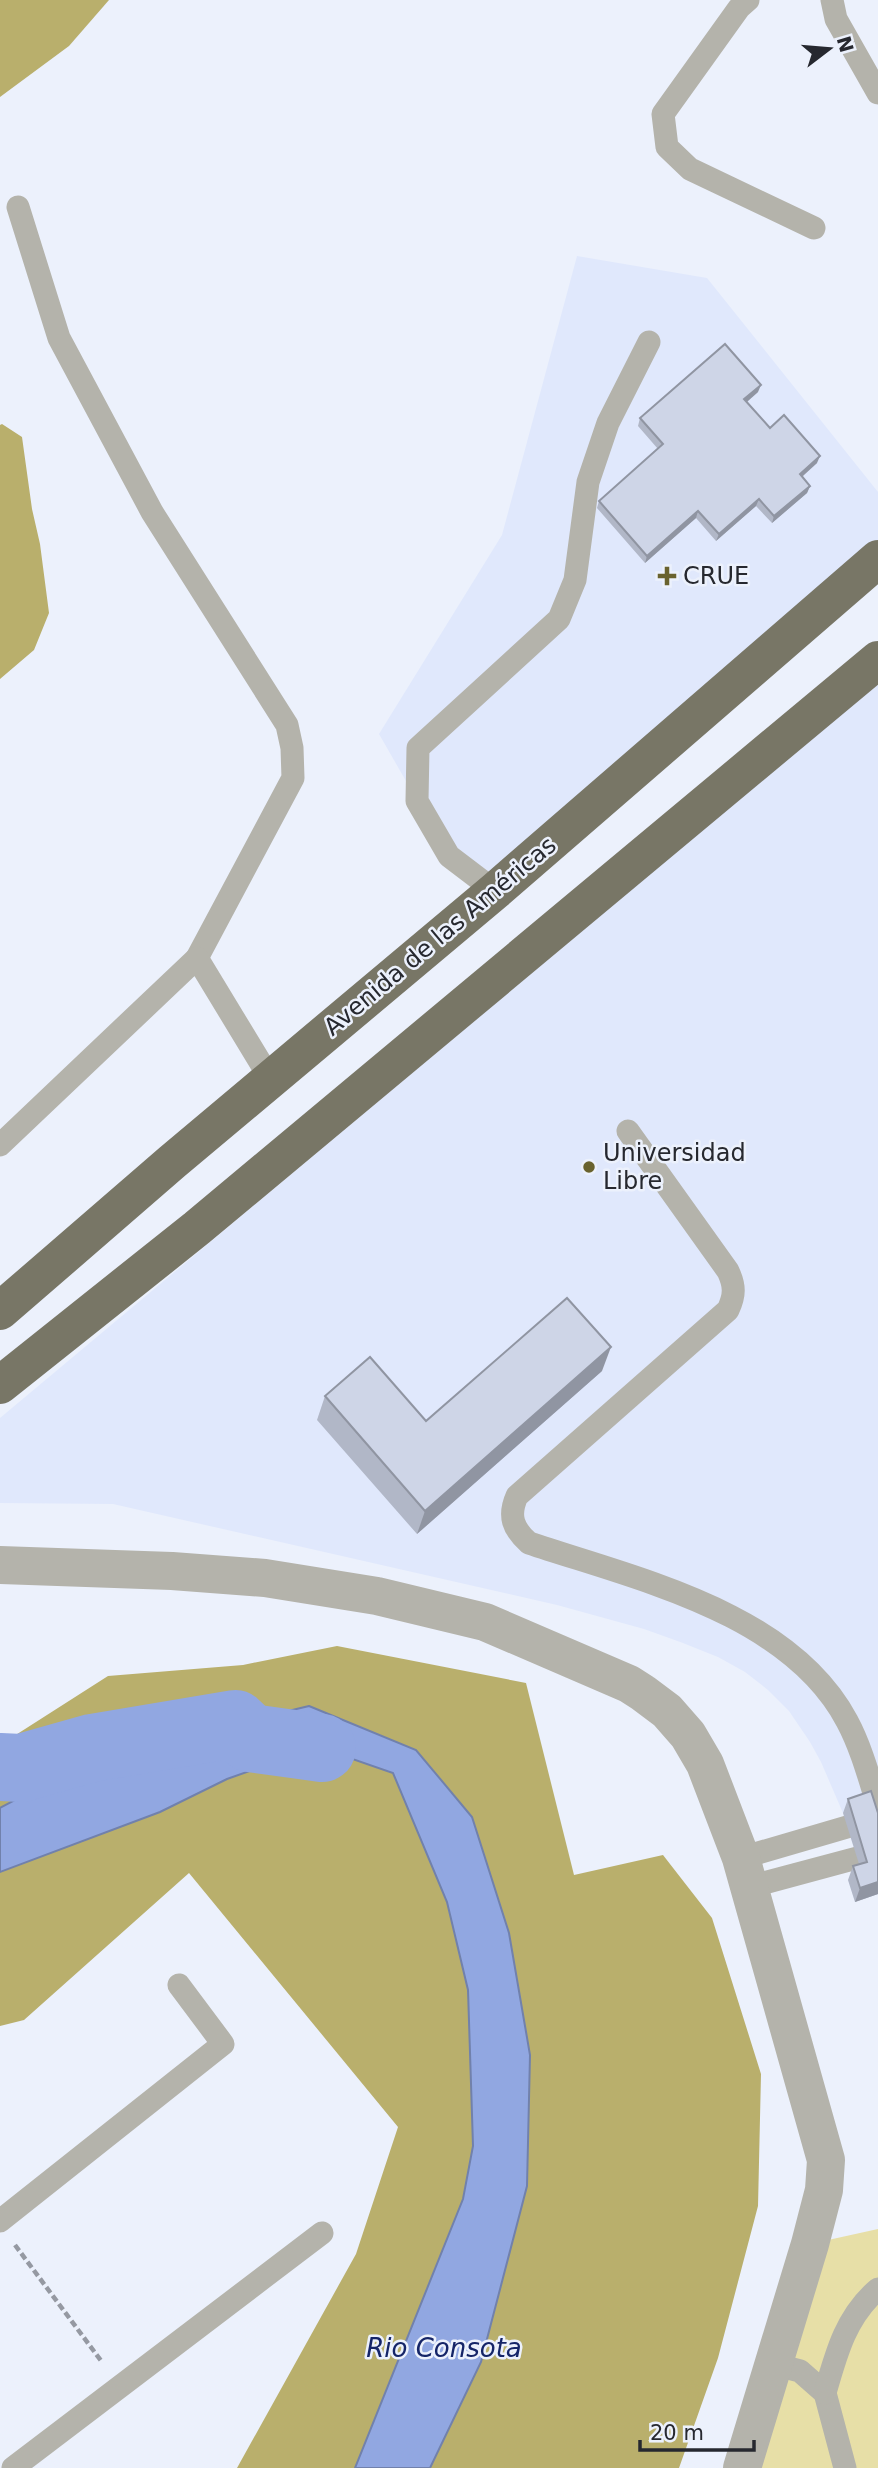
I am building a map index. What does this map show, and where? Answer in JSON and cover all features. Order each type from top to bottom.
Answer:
[{"type":"highway","name":"Avenida de las Américas","points":[[0,1311],[172,1162],[495,891],[878,559]]},
{"type":"highway","points":[[0,1385],[207,1219],[878,660]]},
{"type":"street","points":[[0,1565],[172,1571],[265,1578],[376,1596],[485,1622],[629,1684],[667,1711],[688,1735],[705,1764],[745,1873],[826,2160],[824,2190],[813,2233],[742,2468]]},
{"type":"lane","points":[[748,0],[739,8],[663,114],[667,147],[690,169],[814,228]]},
{"type":"lane","points":[[831,0],[836,19],[878,93]]},
{"type":"lane","points":[[0,1145],[197,958],[293,778],[292,748],[287,725],[152,512],[59,338],[18,207]]},
{"type":"lane","points":[[495,891],[449,856],[417,801],[418,748],[559,619],[575,580],[588,482],[608,423],[649,342]]},
{"type":"lane","points":[[197,958],[271,1080]]},
{"type":"lane","points":[[628,1131],[729,1271],[734,1285],[734,1297],[728,1310],[517,1496],[512,1507],[512,1520],[518,1533],[529,1543],[690,1597],[734,1617],[790,1654],[816,1678],[847,1721],[876,1815]]},
{"type":"lane","points":[[745,1873],[847,1827]]},
{"type":"lane","points":[[745,1873],[857,1858]]},
{"type":"lane","points":[[4,2228],[223,2044],[179,1984]]},
{"type":"lane","points":[[13,2468],[321,2233]]},
{"type":"lane","points":[[845,2468],[825,2393],[839,2342],[863,2302],[878,2290]]},
{"type":"lane","points":[[774,2364],[800,2371],[825,2393]]},
{"type":"path","points":[[4,2228],[121,2387]]},
{"type":"shaded area","points":[[0,0],[109,0],[69,46],[0,97]]},
{"type":"shaded area","name":"CRUE","points":[[577,256],[707,278],[878,492],[878,559],[495,891],[449,856],[379,734],[502,535]]},
{"type":"shaded area","points":[[0,425],[22,437],[49,613],[34,650],[0,679]]},
{"type":"shaded area","name":"Universidad Libre","points":[[878,673],[878,1894],[855,1902],[848,1880],[862,1875],[843,1813],[821,1762],[789,1711],[745,1672],[718,1657],[644,1629],[557,1605],[113,1504],[0,1503],[0,1418],[600,916]]},
{"type":"shaded area","points":[[337,1646],[526,1683],[574,1875],[663,1855],[712,1918],[761,2074],[758,2206],[718,2358],[679,2468],[430,2468],[481,2362],[530,2055],[509,1933],[472,1817],[309,1706],[93,1766],[28,1792],[0,1808],[0,1745],[108,1676],[243,1665]]},
{"type":"shaded area","points":[[318,1747],[393,1773],[447,1902],[468,1990],[473,2146],[463,2199],[355,2468],[237,2468],[356,2254],[398,2127],[189,1873],[24,2020],[0,2026],[0,1872],[160,1812],[227,1779]]},
{"type":"shaded area","points":[[878,2229],[878,2468],[750,2468],[810,2244]]},
{"type":"water","name":"Rio Consota","points":[[309,1706],[416,1750],[472,1817],[509,1933],[530,2055],[527,2186],[481,2362],[430,2468],[355,2468],[463,2199],[473,2146],[468,1990],[447,1902],[393,1773],[318,1747],[227,1779],[160,1812],[0,1872],[0,1808],[38,1789],[98,1766]]},
{"type":"building","points":[[725,344],[761,385],[744,399],[770,428],[784,415],[820,456],[800,474],[810,486],[774,516],[759,499],[719,534],[698,511],[647,556],[599,501],[663,444],[640,418]]},
{"type":"building","points":[[567,1298],[611,1347],[425,1511],[325,1396],[370,1357],[426,1421]]},
{"type":"building","points":[[871,1791],[878,1813],[878,1882],[860,1888],[853,1866],[867,1862],[848,1799]]},
{"type":"waterway","points":[[0,1767],[21,1768],[92,1748],[235,1724],[250,1738],[322,1748]]},
{"type":"place","name":"CRUE","points":[[667,576]]},
{"type":"place","name":"Universidad Libre","points":[[589,1167]]}]
